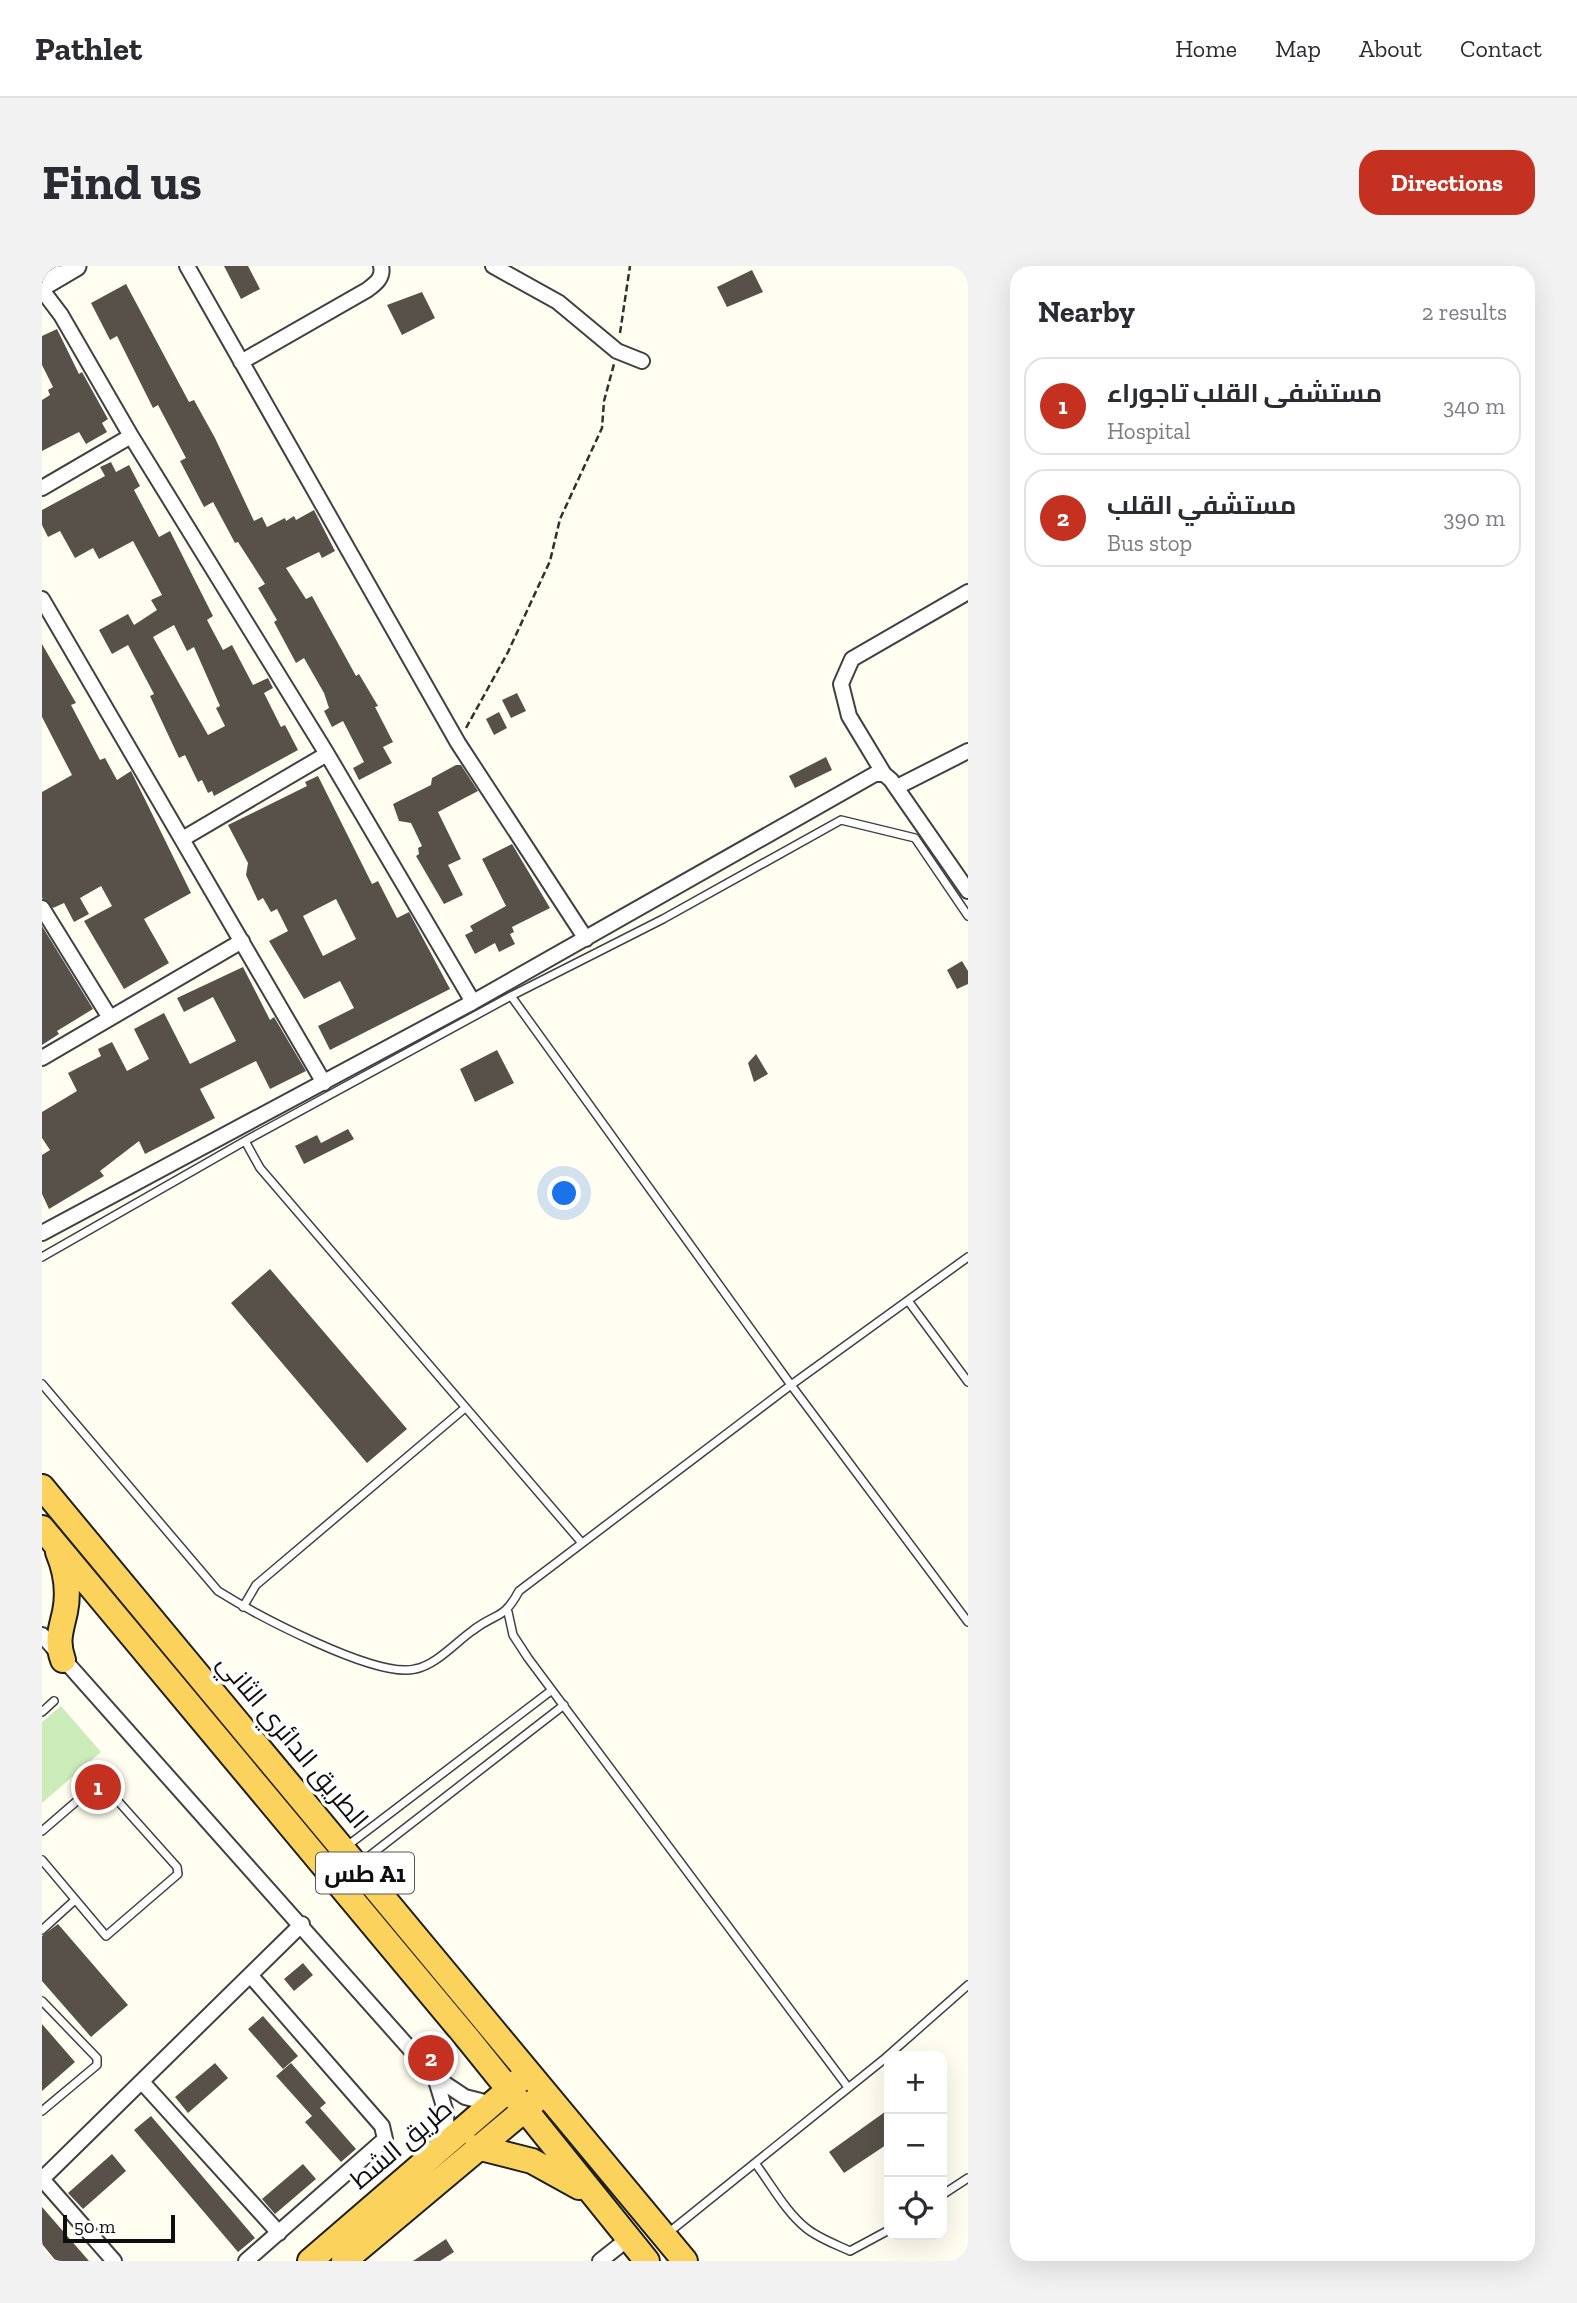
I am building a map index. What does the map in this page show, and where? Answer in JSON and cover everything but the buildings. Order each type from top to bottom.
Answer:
[{"type":"highway","name":"الطريق الدائري الثاني","points":[[42,1487],[685,2261]]},
{"type":"highway","points":[[48,1539],[66,1581],[66,1610],[58,1642],[63,1660]]},
{"type":"highway","name":"طس A1","points":[[48,1539],[469,2040],[647,2261]]},
{"type":"highway","points":[[469,2040],[484,2076],[472,2136],[549,2169],[603,2207]]},
{"type":"highway","name":"طريق الشط","points":[[517,2100],[529,2071]]},
{"type":"highway","name":"طريق الشط","points":[[344,2261],[472,2136],[517,2100],[547,2092]]},
{"type":"highway","name":"طريق الشط","points":[[310,2261],[447,2142],[472,2136]]},
{"type":"street","points":[[76,266],[42,288],[61,315],[131,436],[327,754],[473,1002]]},
{"type":"street","points":[[187,266],[457,743],[586,939]]},
{"type":"street","points":[[241,362],[378,282],[381,266]]},
{"type":"street","points":[[493,266],[558,302],[617,351],[642,361]]},
{"type":"street","points":[[42,488],[131,436]]},
{"type":"street","points":[[968,592],[852,659],[841,684],[849,716],[884,774],[897,787],[968,891]]},
{"type":"street","points":[[42,599],[47,621],[184,838],[324,1083]]},
{"type":"street","points":[[897,787],[968,751]]},
{"type":"street","points":[[184,838],[327,754]]},
{"type":"street","points":[[42,1233],[473,1002],[876,774],[884,774]]},
{"type":"street","points":[[42,908],[110,1018]]},
{"type":"street","points":[[42,1058],[242,942]]},
{"type":"street","points":[[42,1635],[302,1924],[435,2077],[465,2097],[481,2101]]},
{"type":"street","points":[[114,2261],[42,2179],[302,1924]]},
{"type":"street","points":[[246,2261],[382,2145],[385,2132],[251,1976]]},
{"type":"street","points":[[435,2077],[446,2113],[447,2142]]},
{"type":"street","points":[[142,2082],[279,2233]]},
{"type":"street","points":[[600,2261],[629,2238]]},
{"type":"lane","points":[[42,1256],[245,1141],[511,996],[663,919],[841,820],[915,838],[968,916]]},
{"type":"lane","points":[[511,996],[791,1385],[968,1622]]},
{"type":"lane","points":[[245,1141],[260,1168],[582,1542]]},
{"type":"lane","points":[[42,1384],[218,1591],[243,1606],[356,1659],[390,1669],[411,1670],[424,1667],[480,1625],[508,1612],[519,1591],[582,1542],[791,1385],[968,1258]]},
{"type":"lane","points":[[909,1302],[968,1382]]},
{"type":"lane","points":[[243,1606],[256,1585],[465,1408]]},
{"type":"lane","points":[[508,1612],[513,1634],[552,1690],[847,2086]]},
{"type":"lane","points":[[351,1856],[552,1690]]},
{"type":"lane","points":[[42,1712],[54,1701]]},
{"type":"lane","points":[[351,1856],[564,1705]]},
{"type":"lane","points":[[42,1831],[100,1781],[178,1874],[106,1936],[42,1860]]},
{"type":"lane","points":[[42,1930],[75,1900]]},
{"type":"lane","points":[[664,2236],[893,2051],[968,1985]]},
{"type":"lane","points":[[42,2002],[97,2058],[97,2065],[42,2111]]},
{"type":"lane","points":[[755,2163],[807,2230],[850,2251],[884,2233]]},
{"type":"lane","points":[[947,2192],[968,2178]]},
{"type":"path","points":[[457,743],[508,652],[550,561],[560,519],[602,428],[604,401],[617,351],[631,266]]},
{"type":"green space","points":[[61,1706],[101,1752],[42,1803],[42,1722]]},
{"type":"place","name":"مستشفى القلب تاجوراء","points":[[98,1787]]},
{"type":"place","name":"مستشفي القلب","points":[[431,2058]]}]
